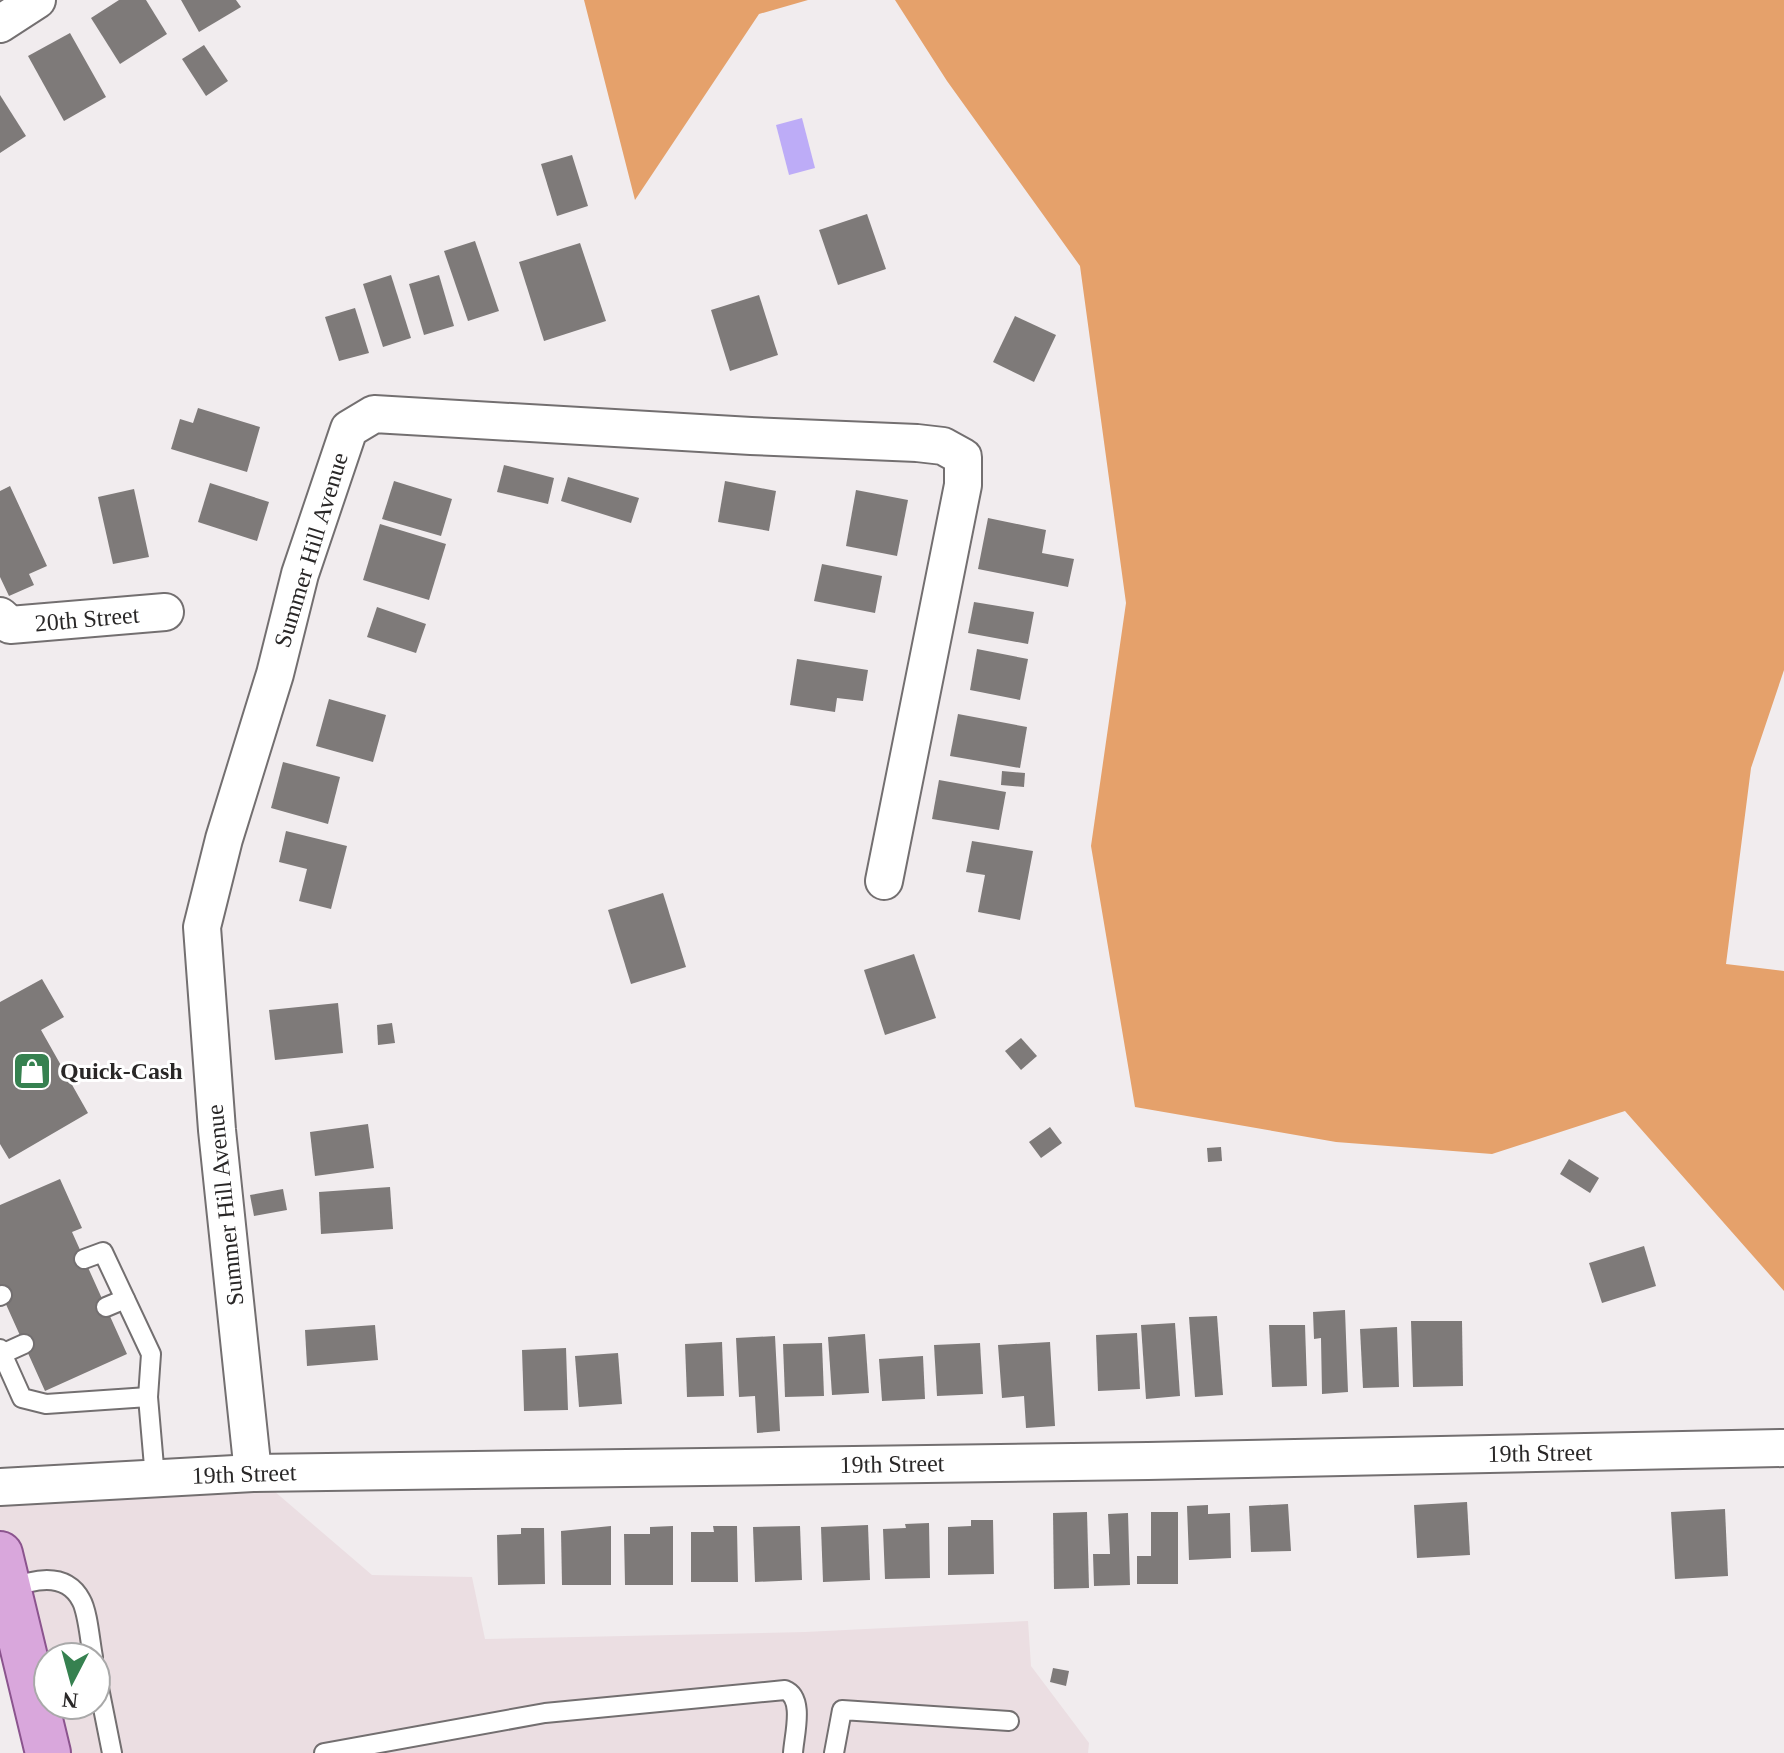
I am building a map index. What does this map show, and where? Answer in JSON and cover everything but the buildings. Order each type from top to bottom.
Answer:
[{"type":"main road","points":[[3,1578],[48,1753]]},
{"type":"street","points":[[0,24],[37,0]]},
{"type":"street","name":"Summer Hill Avenue","points":[[253,1473],[217,1130],[202,927],[224,839],[275,674],[300,574],[349,429],[374,414],[917,443],[943,446],[963,457],[963,485],[884,881]]},
{"type":"street","name":"20th Street","points":[[5,620],[165,612]]},
{"type":"street","name":"19th Street","points":[[0,1487],[253,1473],[1148,1461],[1784,1448]]},
{"type":"lane","points":[[84,1259],[103,1252],[151,1354],[148,1397],[155,1478]]},
{"type":"lane","points":[[106,1307],[125,1299]]},
{"type":"lane","points":[[24,1344],[1,1351],[22,1398],[46,1404],[148,1397]]},
{"type":"lane","points":[[3,1578],[27,1581],[54,1579],[68,1587],[82,1600],[90,1641]]},
{"type":"lane","points":[[324,1753],[545,1713],[785,1690],[792,1693],[797,1702],[793,1753]]},
{"type":"lane","points":[[834,1753],[842,1710],[1009,1721]]},
{"type":"lane","points":[[106,1721],[112,1753]]},
{"type":"shaded area","points":[[584,0],[808,0],[759,14],[635,200]]},
{"type":"shaded area","points":[[895,0],[1784,0],[1784,670],[1751,768],[1726,964],[1784,971],[1784,1291],[1625,1111],[1492,1154],[1336,1142],[1135,1107],[1091,846],[1126,603],[1080,266],[947,81]]},
{"type":"shaded area","points":[[802,118],[815,168],[789,175],[776,125]]},
{"type":"shaded area","points":[[253,1473],[372,1575],[472,1577],[485,1639],[805,1632],[1028,1621],[1031,1666],[1089,1743],[1088,1753],[48,1753],[40,1721],[112,1721],[112,1641],[32,1641],[32,1687],[0,1554],[0,1487]]},
{"type":"place","name":"Quick-Cash","points":[[32,1071]]}]
